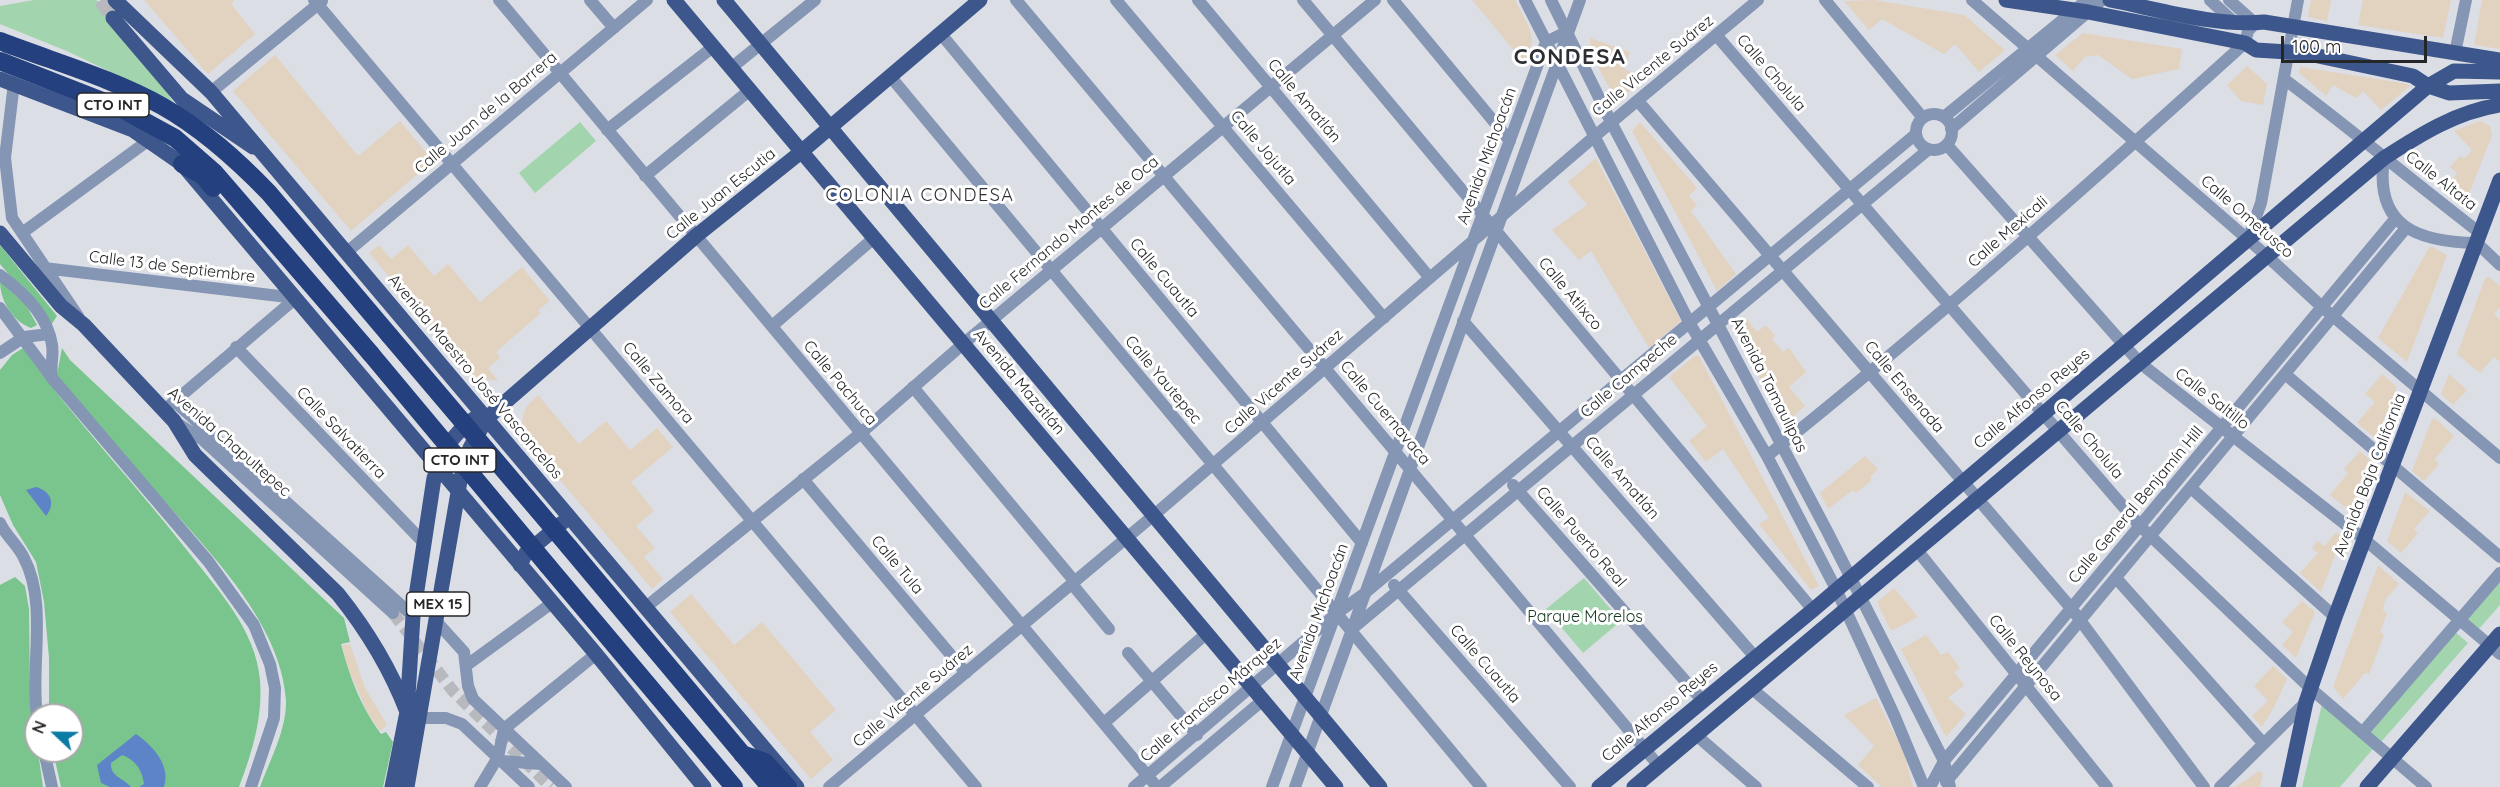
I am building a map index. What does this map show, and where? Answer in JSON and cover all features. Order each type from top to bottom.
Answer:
[{"type":"highway","name":"CTO INT","points":[[0,41],[162,106],[201,131],[268,193],[770,787]]},
{"type":"highway","name":"CTO INT","points":[[0,61],[102,100],[161,128],[198,156],[371,354],[734,787]]},
{"type":"highway","points":[[182,164],[202,177],[232,208],[254,218]]},
{"type":"highway","points":[[741,754],[765,762],[788,787]]},
{"type":"main road","name":"Avenida Maestro José Vasconcelos","points":[[115,0],[211,92],[797,787]]},
{"type":"main road","name":"Avenida Mazatlán","points":[[674,0],[801,152],[870,242],[963,344],[1336,787]]},
{"type":"main road","name":"Avenida Mazatlán","points":[[724,0],[1380,787]]},
{"type":"main road","name":"Calle Juan Escutia","points":[[437,466],[443,453],[459,432],[485,415],[590,328],[696,236],[801,152],[980,0]]},
{"type":"main road","points":[[2006,0],[2083,7],[2245,43],[2256,50],[2288,54],[2304,53],[2413,76],[2428,86],[2449,93],[2500,92]]},
{"type":"main road","points":[[2110,0],[2183,14],[2293,26],[2500,60]]},
{"type":"main road","points":[[2183,14],[2197,0]]},
{"type":"main road","points":[[113,18],[182,99],[238,139],[261,151]]},
{"type":"main road","name":"Calle Alfonso Reyes","points":[[1599,787],[1851,577],[2428,86],[2454,71],[2500,72]]},
{"type":"main road","name":"CTO INT","points":[[7,81],[114,122],[148,140],[182,164],[596,654],[704,787]]},
{"type":"main road","points":[[1638,786],[2384,158],[2437,124],[2500,105]]},
{"type":"main road","name":"Avenida Baja California","points":[[2288,787],[2308,695],[2335,617],[2394,467],[2500,180]]},
{"type":"main road","points":[[0,233],[53,298],[84,325]]},
{"type":"main road","name":"Avenida Chapultepec","points":[[84,325],[171,411]]},
{"type":"main road","points":[[171,411],[195,455],[338,594],[355,615],[414,715]]},
{"type":"main road","name":"MEX 15","points":[[392,787],[414,715],[435,620],[458,490],[470,448],[485,415]]},
{"type":"main road","name":"MEX 15","points":[[407,787],[414,715],[413,616],[423,542],[437,466]]},
{"type":"main road","points":[[520,565],[526,553],[564,522],[574,521]]},
{"type":"main road","points":[[2367,787],[2497,644]]},
{"type":"street","name":"Calle Pachuca","points":[[499,0],[1158,787]]},
{"type":"street","points":[[591,0],[614,28]]},
{"type":"street","name":"Calle Juan de la Barrera","points":[[347,252],[647,0]]},
{"type":"street","points":[[731,68],[815,0]]},
{"type":"street","name":"Calle Cuernavaca","points":[[1016,0],[1659,766]]},
{"type":"street","name":"Calle Jojutla","points":[[1116,0],[1383,318]]},
{"type":"street","name":"Calle Amatlán","points":[[1198,0],[1430,278]]},
{"type":"street","name":"Calle Atlixco","points":[[1303,0],[1482,216],[1496,225],[1620,380],[1813,609]]},
{"type":"street","name":"Calle Fernando Montes de Oca","points":[[646,607],[861,433],[991,320],[1375,0]]},
{"type":"street","points":[[1393,0],[1510,141]]},
{"type":"street","points":[[1525,0],[1689,322],[1767,456],[1836,589],[1895,717],[1924,787]]},
{"type":"street","name":"Avenida Tamaulipas","points":[[1551,0],[1611,122],[1851,577],[1944,762],[1950,784]]},
{"type":"street","name":"Avenida Michoacán","points":[[1295,787],[1496,225],[1580,0]]},
{"type":"street","name":"Calle Vicente Suárez","points":[[829,787],[1127,538],[1430,278],[1496,225],[1611,122],[1758,0]]},
{"type":"street","points":[[1825,0],[1923,118]]},
{"type":"street","name":"Calle Ometusco","points":[[1972,0],[2248,239],[2322,307],[2500,457]]},
{"type":"street","points":[[2032,52],[1944,117],[1933,115],[1923,118],[1916,134],[1920,143],[1929,149],[1938,150],[1947,145],[1951,129],[2032,52],[2083,7],[2102,0]]},
{"type":"street","points":[[2210,0],[2243,32],[2245,43]]},
{"type":"street","points":[[2229,0],[2255,22],[2248,31],[2245,43]]},
{"type":"street","points":[[2248,239],[2261,203],[2298,0]]},
{"type":"street","points":[[2455,53],[2466,0]]},
{"type":"street","points":[[211,92],[318,2]]},
{"type":"street","name":"Calle Zamora","points":[[318,2],[976,787]]},
{"type":"street","points":[[1546,42],[1568,31]]},
{"type":"street","name":"Calle Cuautla","points":[[941,34],[1362,543]]},
{"type":"street","name":"Calle Cholula","points":[[1717,36],[2044,412],[2140,526],[2308,695],[2363,732],[2426,787]]},
{"type":"street","name":"Avenida Michoacán","points":[[1272,787],[1546,42]]},
{"type":"street","name":"Calle Mexicali","points":[[1767,456],[1870,373],[2029,237],[2245,43]]},
{"type":"street","points":[[607,130],[713,46]]},
{"type":"street","name":"Calle Yautepec","points":[[890,76],[1480,787]]},
{"type":"street","points":[[2284,79],[2365,140],[2384,158]]},
{"type":"street","name":"Avenida Chapultepec","points":[[7,81],[5,158],[12,218],[84,325]]},
{"type":"street","points":[[645,176],[750,90]]},
{"type":"street","name":"Calle Ensenada","points":[[1638,100],[2071,608],[2204,787]]},
{"type":"street","points":[[1944,117],[1951,129]]},
{"type":"street","name":"Calle Campeche","points":[[1365,593],[1916,134]]},
{"type":"street","points":[[22,233],[148,140]]},
{"type":"street","name":"Calle Saltillo","points":[[1947,145],[2140,363],[2364,539],[2460,619],[2497,644]]},
{"type":"street","name":"Calle Campeche","points":[[1351,630],[1397,589],[1929,149]]},
{"type":"street","name":"Calle Altata","points":[[2384,158],[2382,184],[2395,219]]},
{"type":"street","name":"Calle Altata","points":[[2384,158],[2479,238],[2500,265]]},
{"type":"street","points":[[2395,219],[2406,228],[2439,241],[2479,238]]},
{"type":"street","name":"Calle General Benjamín Hill","points":[[1930,787],[1944,762],[2395,219]]},
{"type":"street","name":"Calle General Benjamín Hill","points":[[1937,787],[1950,784],[2116,578],[2406,228]]},
{"type":"street","points":[[772,326],[870,242]]},
{"type":"street","name":"Calle 13 de Septiembre","points":[[45,268],[296,298]]},
{"type":"street","points":[[0,275],[28,300],[49,334],[53,346],[50,364],[52,378]]},
{"type":"street","points":[[171,411],[236,347],[296,298]]},
{"type":"street","points":[[0,308],[24,337],[52,378],[208,561],[254,625],[270,664],[275,688],[274,718],[251,787]]},
{"type":"street","name":"Calle Amatlán","points":[[1463,321],[1755,657]]},
{"type":"street","points":[[0,352],[24,337],[49,334]]},
{"type":"street","name":"Calle Salvatierra","points":[[236,347],[423,542]]},
{"type":"street","points":[[2285,374],[2500,556]]},
{"type":"street","points":[[913,387],[1108,629]]},
{"type":"street","name":"Avenida Chapultepec","points":[[171,411],[393,613]]},
{"type":"street","name":"Avenida Chapultepec","points":[[171,411],[413,616]]},
{"type":"street","name":"Calle Puerto Real","points":[[1505,476],[1702,700]]},
{"type":"street","name":"Calle Tula","points":[[803,479],[966,673]]},
{"type":"street","points":[[2191,488],[2335,617]]},
{"type":"street","points":[[0,523],[24,557],[32,586],[39,650],[37,703]]},
{"type":"street","name":"Calle Reynosa","points":[[1917,550],[2107,787]]},
{"type":"street","name":"Calle Cuautla","points":[[1375,563],[1570,787]]},
{"type":"street","points":[[2363,732],[2500,573]]},
{"type":"street","points":[[2116,578],[2263,743]]},
{"type":"street","name":"Calle Francisco Márquez","points":[[1134,787],[1336,614],[1365,593]]},
{"type":"street","points":[[467,665],[552,603]]},
{"type":"street","points":[[435,620],[464,651],[468,686],[473,699],[566,787]]},
{"type":"street","points":[[1104,723],[1207,633]]},
{"type":"street","points":[[1128,653],[1197,735]]},
{"type":"street","points":[[480,787],[500,759],[504,729],[596,654]]},
{"type":"street","points":[[1752,688],[1868,787]]},
{"type":"street","points":[[2220,787],[2308,695]]},
{"type":"street","name":"Calle Francisco Márquez","points":[[1158,787],[1263,700]]},
{"type":"street","points":[[414,715],[446,718],[462,724],[529,787]]},
{"type":"street","points":[[1696,735],[1756,787]]},
{"type":"street","points":[[500,759],[541,764]]},
{"type":"street","points":[[47,763],[52,787]]},
{"type":"shaded area","points":[[144,0],[235,0],[231,4],[255,34],[208,74]]},
{"type":"shaded area","points":[[1472,0],[1515,0],[1529,27],[1532,40],[1526,65]]},
{"type":"shaded area","points":[[1874,0],[1964,15],[2005,50],[1979,72],[1955,44],[1944,54],[1882,19],[1869,30],[1844,1]]},
{"type":"shaded area","points":[[2311,0],[2331,0],[2327,21],[2308,17]]},
{"type":"shaded area","points":[[2363,0],[2451,0],[2443,38],[2358,25]]},
{"type":"shaded area","points":[[2482,0],[2500,0],[2500,49],[2474,45]]},
{"type":"shaded area","points":[[2083,33],[2182,49],[2179,69],[2132,79],[2098,55],[2085,57],[2073,71],[2055,55]]},
{"type":"shaded area","points":[[1590,38],[1630,52],[1624,69],[1647,79],[1616,101],[1591,53]]},
{"type":"shaded area","points":[[275,55],[358,156],[400,121],[433,161],[351,231],[233,91]]},
{"type":"shaded area","points":[[2247,66],[2267,84],[2263,105],[2241,101],[2227,85]]},
{"type":"shaded area","points":[[2300,67],[2411,85],[2381,110],[2363,91],[2356,98],[2333,85],[2326,96],[2299,73]]},
{"type":"shaded area","points":[[2480,121],[2490,126],[2492,135],[2464,207],[2446,191],[2457,173],[2450,167],[2460,156],[2464,159],[2472,150],[2454,131]]},
{"type":"shaded area","points":[[1640,122],[1697,188],[1689,196],[1697,205],[1691,211],[1736,274],[1717,291],[1632,131]]},
{"type":"shaded area","points":[[1596,158],[1681,321],[1649,348],[1591,251],[1579,260],[1552,230],[1587,205],[1568,182]]},
{"type":"shaded area","points":[[379,245],[391,259],[408,245],[434,276],[448,264],[480,302],[522,267],[550,301],[538,310],[541,313],[496,352],[500,358],[488,368],[498,381],[477,378],[467,369],[369,253]]},
{"type":"shaded area","points":[[2430,246],[2447,255],[2407,362],[2378,338]]},
{"type":"shaded area","points":[[2488,276],[2500,286],[2500,307],[2494,314],[2500,320],[2500,362],[2494,357],[2480,373],[2457,354],[2484,281]]},
{"type":"shaded area","points":[[1744,316],[1757,332],[1766,325],[1775,336],[1772,339],[1783,352],[1789,348],[1806,372],[1789,387],[1805,406],[1784,425],[1733,325]]},
{"type":"shaded area","points":[[1695,356],[1699,356],[1819,586],[1811,590],[1759,524],[1769,518],[1723,449],[1706,462],[1689,441],[1707,426],[1669,377]]},
{"type":"shaded area","points":[[2382,374],[2397,387],[2376,439],[2357,423],[2375,402],[2365,394]]},
{"type":"shaded area","points":[[2449,374],[2467,390],[2453,405],[2441,394]]},
{"type":"shaded area","points":[[538,395],[579,444],[606,421],[630,450],[657,428],[673,447],[631,482],[654,511],[636,526],[655,548],[644,557],[663,579],[652,589],[527,441],[522,428],[523,415],[527,406]]},
{"type":"shaded area","points":[[2432,419],[2436,419],[2454,436],[2435,459],[2439,464],[2424,481],[2412,471]]},
{"type":"shaded area","points":[[2360,451],[2370,460],[2350,511],[2330,495],[2348,473],[2344,469]]},
{"type":"shaded area","points":[[1865,456],[1878,469],[1870,477],[1872,480],[1856,493],[1853,490],[1828,509],[1820,493]]},
{"type":"shaded area","points":[[2405,492],[2430,511],[2414,529],[2418,533],[2401,553],[2387,541]]},
{"type":"shaded area","points":[[2336,532],[2342,537],[2321,592],[2300,573],[2318,553],[2312,548],[2317,541],[2325,546]]},
{"type":"shaded area","points":[[2378,565],[2399,584],[2385,600],[2383,610],[2387,613],[2380,632],[2384,635],[2369,674],[2365,673],[2343,699],[2333,687]]},
{"type":"shaded area","points":[[1894,588],[1918,617],[1891,631],[1877,602]]},
{"type":"shaded area","points":[[691,594],[734,645],[762,622],[836,710],[810,732],[833,760],[811,779],[670,612]]},
{"type":"shaded area","points":[[2302,601],[2315,612],[2296,658],[2282,645],[2293,632],[2282,622]]},
{"type":"shaded area","points":[[1926,635],[1941,655],[1948,652],[1960,668],[1954,672],[1964,685],[1948,698],[1966,714],[1946,737],[1901,649]]},
{"type":"shaded area","points":[[350,644],[365,688],[387,725],[380,731],[367,712],[347,666],[342,645]]},
{"type":"shaded area","points":[[2273,666],[2287,679],[2262,727],[2252,716],[2268,701],[2254,686]]},
{"type":"shaded area","points":[[1876,698],[1904,753],[1913,787],[1882,787],[1858,765],[1874,746],[1844,715]]},
{"type":"shaded area","points":[[2259,771],[2263,774],[2260,787],[2235,787]]},
{"type":"green space","points":[[34,0],[96,0],[117,13],[173,102],[69,52],[0,24],[0,6]]},
{"type":"green space","points":[[580,122],[596,141],[535,193],[519,173]]},
{"type":"green space","points":[[0,245],[57,316],[51,325],[0,264]]},
{"type":"green space","points":[[0,281],[26,305],[37,325],[31,328],[13,315],[2,295]]},
{"type":"green space","points":[[23,348],[63,401],[213,582],[244,628],[257,662],[260,680],[260,708],[256,735],[239,787],[61,787],[56,763],[84,763],[84,703],[49,703],[49,658],[44,602],[36,562],[13,525],[0,495],[0,370],[12,355]]},
{"type":"green space","points":[[62,348],[70,360],[344,618],[350,642],[341,644],[352,680],[361,702],[381,734],[386,732],[393,742],[383,787],[260,787],[277,744],[286,711],[281,671],[271,644],[257,616],[220,565],[65,387],[57,374]]},
{"type":"green space","points":[[15,577],[25,586],[29,609],[31,703],[24,703],[24,763],[40,763],[43,787],[0,787],[0,585]]},
{"type":"green space","name":"Parque Morelos","points":[[1584,578],[1621,621],[1583,653],[1546,609]]},
{"type":"green space","points":[[2500,579],[2500,605],[2478,630],[2466,619]]},
{"type":"green space","points":[[2454,631],[2468,643],[2381,742],[2367,731]]},
{"type":"green space","points":[[2322,704],[2373,749],[2340,787],[2302,787]]},
{"type":"water","points":[[36,487],[45,492],[50,499],[51,507],[46,516],[26,490]]},
{"type":"water","points":[[136,734],[149,744],[163,764],[166,779],[164,787],[139,787],[144,784],[140,770],[135,763],[122,755],[111,763],[111,768],[131,787],[110,787],[101,783],[97,765]]},
{"type":"tunnel","points":[[101,0],[113,18]]},
{"type":"tunnel","points":[[393,613],[453,691],[551,787]]},
{"type":"district","name":"CONDESA","points":[[1570,57]]},
{"type":"district","name":"COLONIA CONDESA","points":[[920,196]]}]
